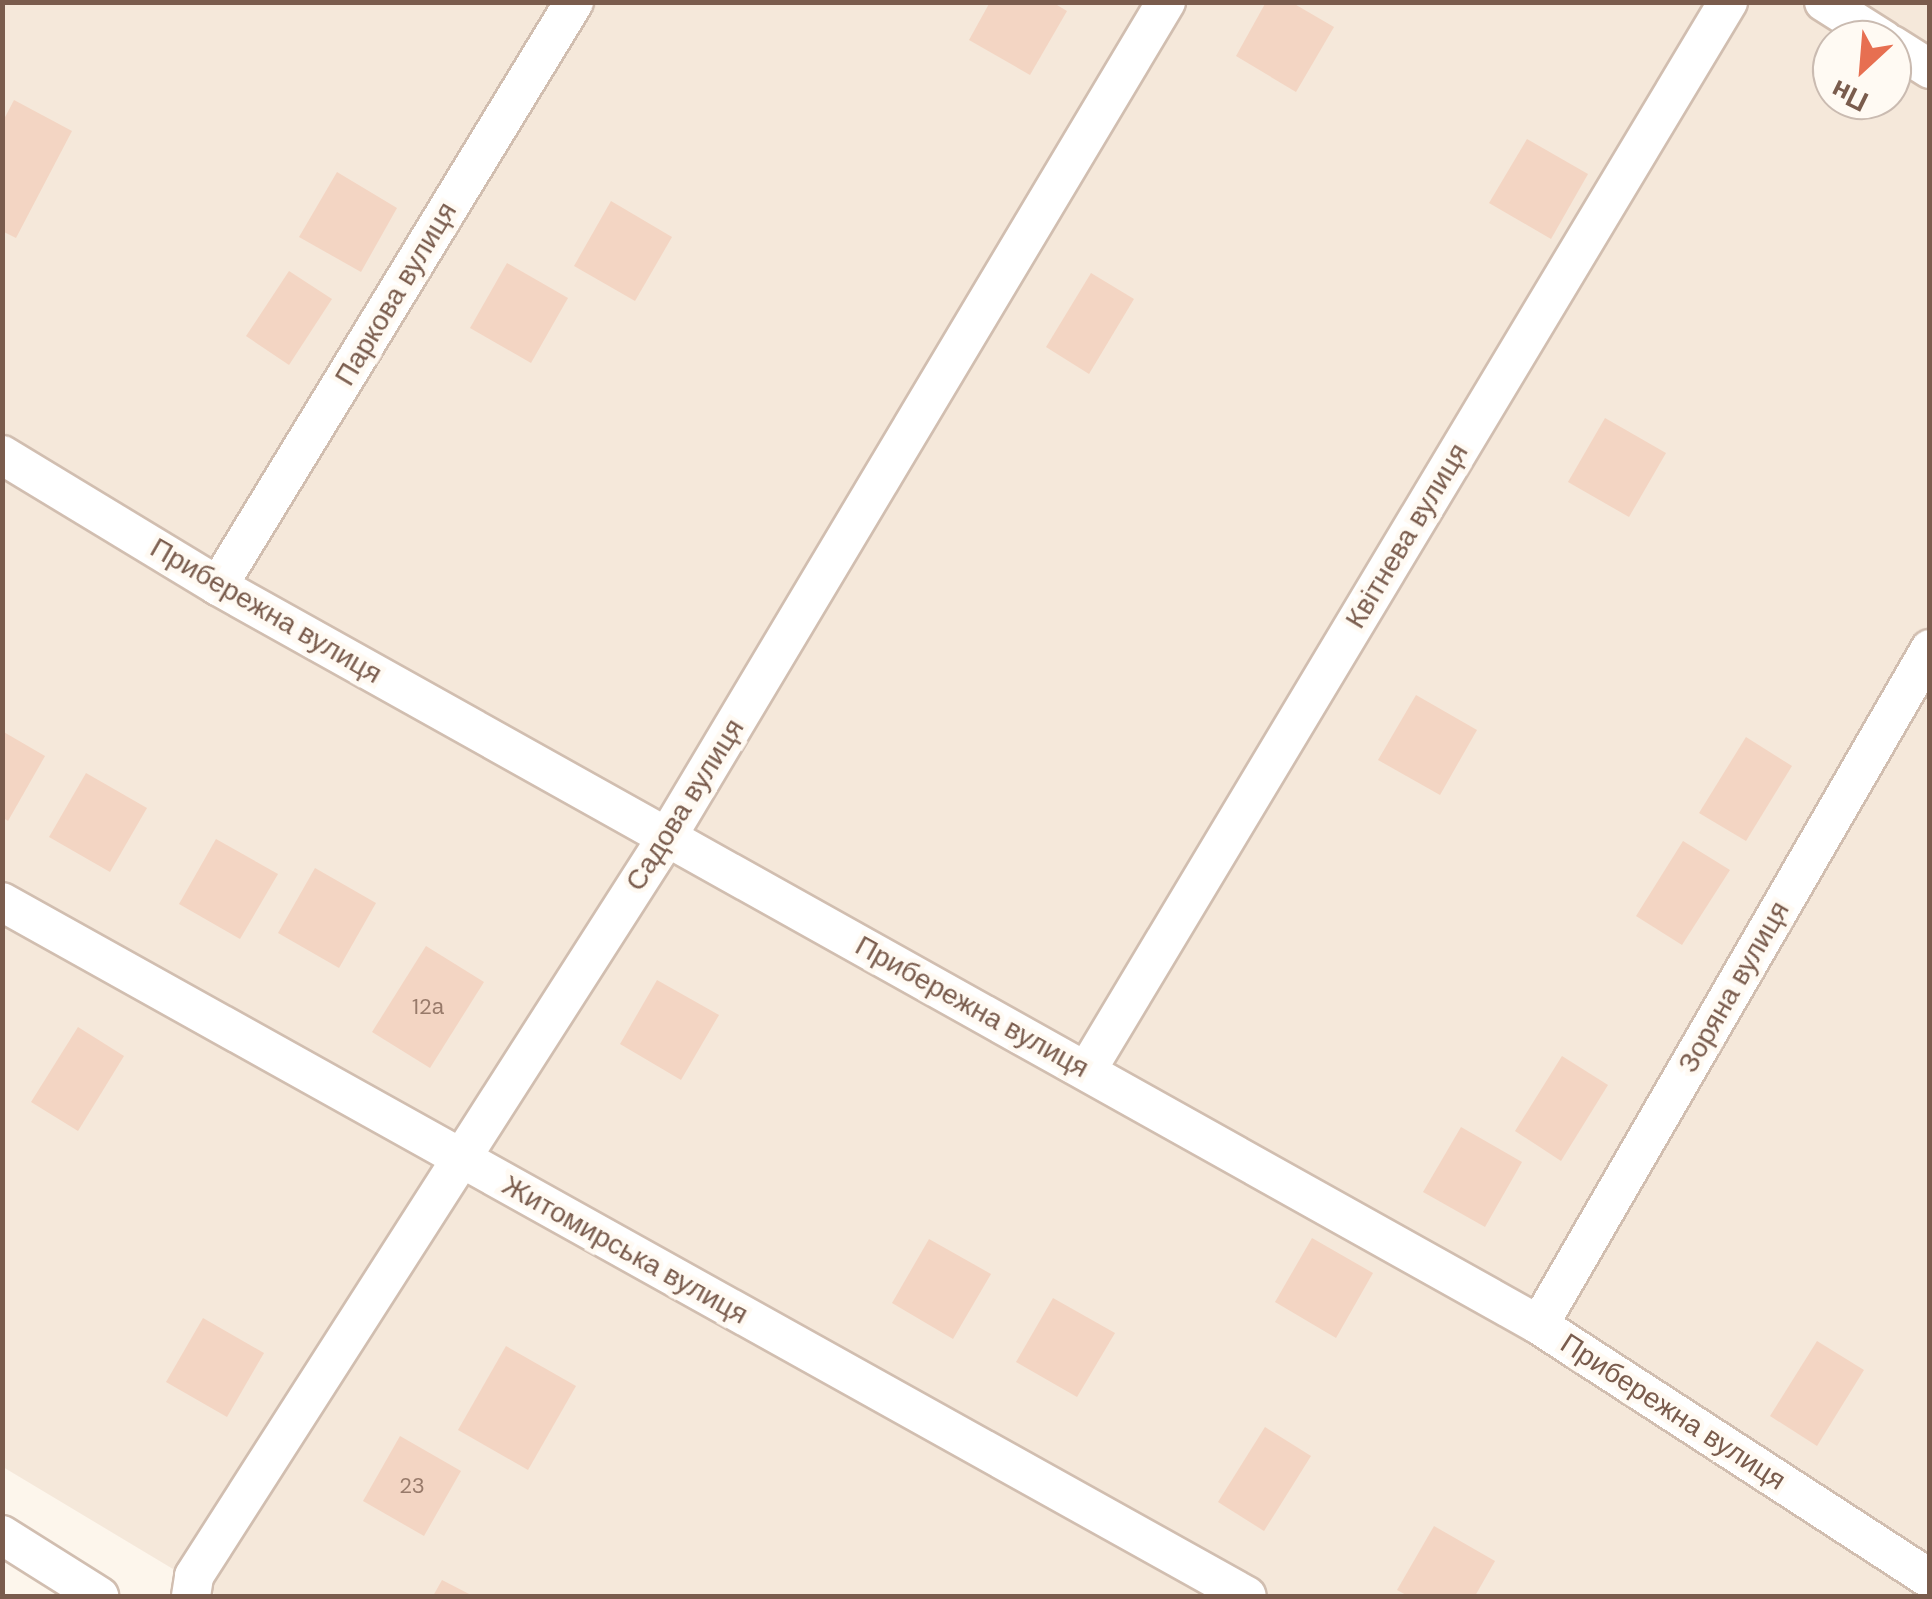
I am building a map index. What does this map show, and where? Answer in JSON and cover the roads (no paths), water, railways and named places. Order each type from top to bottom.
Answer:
[{"type":"street","name":"Паркова вулиця","points":[[218,586],[574,2]]},
{"type":"street","name":"Садова вулиця","points":[[191,1596],[194,1576],[667,838],[1166,2]]},
{"type":"street","name":"Квітнева вулиця","points":[[1087,1070],[1728,2]]},
{"type":"street","points":[[1824,2],[1852,20]]},
{"type":"street","name":"Прибережна вулиця","points":[[2,455],[218,586],[1539,1325],[1930,1579]]},
{"type":"street","name":"Зоряна вулиця","points":[[1539,1325],[1930,650]]},
{"type":"street","name":"Житомирська вулиця","points":[[2,902],[1247,1596]]},
{"type":"street","points":[[2,1535],[99,1596]]}]
